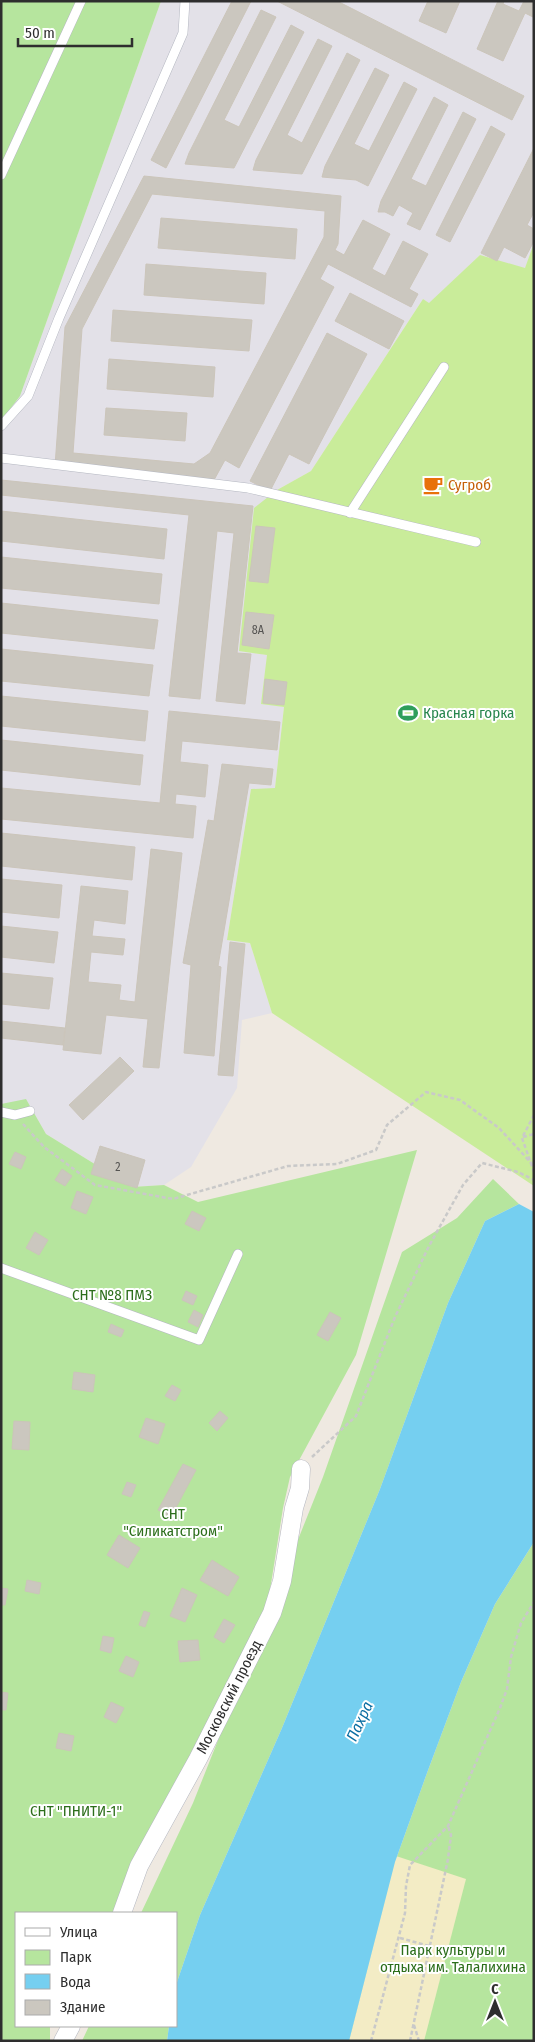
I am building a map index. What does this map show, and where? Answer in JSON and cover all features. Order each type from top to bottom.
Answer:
[{"type":"street","name":"Московский проезд","points":[[122,1912],[139,1866],[216,1725],[272,1613],[282,1580],[292,1516],[300,1488],[301,1470]]},
{"type":"street","points":[[63,2041],[70,2027]]},
{"type":"lane","points":[[1,175],[81,1]]},
{"type":"lane","points":[[1,426],[28,396],[59,318],[183,33],[185,1]]},
{"type":"lane","points":[[350,513],[444,368]]},
{"type":"lane","points":[[1,458],[248,488],[476,542]]},
{"type":"lane","points":[[1,1112],[15,1115],[30,1111]]},
{"type":"lane","points":[[1,1268],[199,1340],[238,1254]]},
{"type":"path","points":[[15,1115],[44,1147],[95,1185],[173,1199],[288,1166],[337,1164],[376,1150],[387,1125],[426,1092],[460,1100],[499,1128],[532,1164]]},
{"type":"path","points":[[534,1116],[522,1138],[534,1172]]},
{"type":"path","points":[[522,1138],[534,1134]]},
{"type":"path","points":[[301,1470],[356,1416],[396,1317],[429,1246],[463,1185],[482,1163],[518,1172],[534,1180]]},
{"type":"path","points":[[371,2041],[400,1938],[405,1913],[406,1886],[410,1865],[448,1826],[500,1708],[507,1689],[511,1657],[522,1623],[534,1602]]},
{"type":"path","points":[[410,2041],[448,1859],[451,1835],[448,1826]]},
{"type":"path","points":[[400,1938],[429,1946]]},
{"type":"path","points":[[414,2024],[419,2041]]},
{"type":"shaded area","points":[[161,1],[534,1],[534,243],[525,269],[480,255],[429,304],[423,299],[311,471],[277,490],[240,651],[267,655],[262,703],[284,707],[275,789],[251,789],[227,940],[250,943],[272,1013],[242,1020],[237,1088],[191,1167],[164,1185],[132,1187],[46,1134],[26,1100],[1,1104],[1,421],[20,396]]},
{"type":"green space","points":[[1,1],[161,1],[20,396],[1,421]]},
{"type":"green space","name":"Красная горка","points":[[534,243],[534,1186],[272,1013],[250,943],[227,940],[251,789],[275,788],[284,707],[261,704],[267,655],[239,651],[254,508],[277,490],[311,471],[423,299],[429,303],[480,255],[525,268]]},
{"type":"green space","points":[[26,1099],[46,1134],[132,1187],[164,1185],[198,1202],[417,1150],[356,1355],[290,1477],[283,1508],[267,1609],[115,1912],[15,1912],[15,2027],[50,2027],[50,2041],[1,2041],[1,1104]]},
{"type":"green space","points":[[493,1179],[519,1204],[485,1221],[448,1303],[380,1489],[282,1728],[200,1915],[178,1979],[178,1912],[141,1912],[193,1803],[323,1477],[402,1252],[457,1218]]},
{"type":"green space","name":"Парк культуры и отдыха им. Талалихина","points":[[534,1542],[534,2041],[349,2041],[395,1862],[427,1773],[461,1682],[495,1604]]},
{"type":"green space","points":[[89,2027],[169,2027],[167,2041],[82,2041]]},
{"type":"sand","points":[[396,1856],[466,1879],[424,2041],[349,2041]]},
{"type":"water","name":"Пахра","points":[[519,1204],[534,1212],[534,1542],[495,1604],[461,1682],[427,1773],[395,1862],[349,2041],[167,2041],[169,2027],[178,2027],[178,1979],[200,1915],[282,1728],[380,1489],[448,1303],[485,1221]]},
{"type":"building","points":[[232,1],[251,1],[166,168],[151,160]]},
{"type":"building","points":[[277,1],[337,1],[524,96],[512,120]]},
{"type":"building","points":[[428,1],[460,1],[446,33],[419,21]]},
{"type":"building","points":[[498,1],[504,1],[503,4],[519,11],[524,1],[534,1],[533,17],[525,13],[503,61],[477,49]]},
{"type":"building","points":[[261,10],[276,17],[224,120],[239,127],[291,25],[304,32],[234,168],[185,164],[189,153]]},
{"type":"building","points":[[318,39],[332,46],[287,135],[302,143],[347,53],[360,60],[302,174],[253,170],[256,160]]},
{"type":"building","points":[[375,68],[389,75],[354,144],[369,151],[404,82],[417,89],[368,186],[356,180],[322,177],[325,166]]},
{"type":"building","points":[[434,97],[448,105],[411,179],[426,186],[463,112],[476,119],[420,230],[407,224],[413,213],[399,205],[393,216],[385,212],[378,212],[381,201]]},
{"type":"building","points":[[491,126],[505,134],[450,242],[436,235]]},
{"type":"building","points":[[534,148],[534,212],[527,225],[534,229],[534,241],[525,258],[504,247],[497,261],[481,253]]},
{"type":"building","points":[[144,176],[341,196],[338,244],[335,250],[344,255],[363,220],[390,234],[372,269],[385,276],[403,241],[428,254],[409,289],[418,294],[411,307],[328,264],[320,279],[334,287],[239,468],[225,460],[214,480],[55,466],[65,327]],"holes":[[[152,194],[325,211],[324,237],[210,453],[194,464],[73,453],[82,329]]]},
{"type":"building","points":[[161,218],[297,229],[295,259],[158,248]]},
{"type":"building","points":[[146,264],[266,273],[264,304],[144,295]]},
{"type":"building","points":[[350,293],[404,321],[389,349],[335,321]]},
{"type":"building","points":[[113,310],[252,320],[249,351],[111,341]]},
{"type":"building","points":[[327,333],[367,354],[309,464],[289,454],[270,491],[250,481]]},
{"type":"building","points":[[109,359],[215,367],[213,397],[107,389]]},
{"type":"building","points":[[106,408],[187,413],[185,441],[104,435]]},
{"type":"building","points":[[1,480],[253,506],[237,653],[251,654],[245,704],[216,701],[234,533],[217,531],[200,699],[169,696],[189,515],[1,495]]},
{"type":"building","points":[[1,511],[167,529],[164,559],[1,541]]},
{"type":"building","points":[[256,526],[275,528],[268,583],[249,581]]},
{"type":"building","points":[[1,557],[162,574],[159,604],[1,588]]},
{"type":"building","points":[[1,603],[158,620],[154,649],[1,633]]},
{"type":"building","points":[[246,612],[274,615],[269,649],[242,645]]},
{"type":"building","points":[[1,649],[153,665],[149,696],[1,681]]},
{"type":"building","points":[[265,679],[287,682],[284,705],[263,703]]},
{"type":"building","points":[[1,696],[148,711],[145,741],[1,726]]},
{"type":"building","points":[[169,711],[280,722],[277,750],[182,741],[180,762],[208,765],[205,797],[176,794],[175,804],[196,806],[193,838],[1,819],[1,788],[160,803]]},
{"type":"building","points":[[1,740],[143,755],[140,785],[1,770]]},
{"type":"building","points":[[222,764],[273,769],[271,785],[249,783],[218,966],[221,967],[214,1056],[184,1053],[191,965],[183,963],[208,820],[214,821]]},
{"type":"building","points":[[1,833],[135,847],[132,880],[1,866]]},
{"type":"building","points":[[151,849],[182,853],[159,1068],[143,1067],[148,1019],[106,1015],[101,1054],[63,1050],[81,886],[128,891],[125,924],[94,920],[92,936],[125,939],[123,955],[91,952],[88,982],[121,985],[119,1000],[135,1002]]},
{"type":"building","points":[[1,879],[62,885],[59,918],[1,912]]},
{"type":"building","points":[[1,926],[58,932],[54,963],[1,957]]},
{"type":"building","points":[[230,942],[245,944],[233,1076],[218,1075]]},
{"type":"building","points":[[1,973],[53,978],[49,1009],[1,1004]]},
{"type":"building","points":[[1,1021],[65,1028],[63,1045],[1,1038]]},
{"type":"building","points":[[120,1057],[134,1071],[83,1120],[69,1105]]},
{"type":"building","points":[[100,1146],[145,1160],[137,1188],[91,1174]]},
{"type":"building","points":[[15,1152],[26,1157],[21,1169],[9,1164]]},
{"type":"building","points":[[62,1169],[72,1176],[65,1186],[55,1180]]},
{"type":"building","points":[[77,1191],[93,1197],[86,1214],[71,1208]]},
{"type":"building","points":[[192,1211],[206,1218],[199,1231],[185,1224]]},
{"type":"building","points":[[35,1232],[48,1240],[39,1255],[26,1248]]},
{"type":"building","points":[[186,1291],[197,1296],[193,1305],[182,1300]]},
{"type":"building","points":[[194,1310],[203,1315],[198,1327],[188,1322]]},
{"type":"building","points":[[330,1312],[341,1318],[328,1341],[317,1335]]},
{"type":"building","points":[[111,1324],[124,1330],[121,1337],[108,1332]]},
{"type":"building","points":[[74,1372],[95,1375],[93,1392],[72,1389]]},
{"type":"building","points":[[172,1385],[181,1390],[175,1401],[165,1396]]},
{"type":"building","points":[[220,1411],[228,1418],[217,1431],[209,1423]]},
{"type":"building","points":[[146,1418],[165,1424],[158,1444],[139,1437]]},
{"type":"building","points":[[14,1421],[30,1422],[29,1450],[12,1449]]},
{"type":"building","points":[[183,1464],[196,1470],[171,1517],[158,1510]]},
{"type":"building","points":[[127,1482],[136,1485],[131,1497],[122,1494]]},
{"type":"building","points":[[119,1535],[140,1548],[128,1568],[107,1555]]},
{"type":"building","points":[[212,1560],[239,1577],[228,1596],[200,1580]]},
{"type":"building","points":[[27,1580],[41,1583],[39,1594],[25,1591]]},
{"type":"building","points":[[1,1588],[8,1589],[5,1605],[1,1605]]},
{"type":"building","points":[[182,1588],[197,1595],[185,1622],[170,1616]]},
{"type":"building","points":[[144,1611],[150,1613],[145,1627],[139,1625]]},
{"type":"building","points":[[224,1619],[235,1625],[224,1643],[214,1637]]},
{"type":"building","points":[[103,1636],[114,1638],[111,1653],[100,1650]]},
{"type":"building","points":[[198,1640],[200,1660],[180,1662],[178,1641]]},
{"type":"building","points":[[126,1656],[139,1662],[133,1677],[119,1671]]},
{"type":"building","points":[[1,1692],[8,1693],[6,1710],[1,1710]]},
{"type":"building","points":[[111,1702],[124,1708],[116,1723],[104,1717]]},
{"type":"building","points":[[59,1733],[74,1736],[71,1751],[56,1748]]},
{"type":"place","name":"Сугроб","points":[[433,485]]},
{"type":"place","name":"Красная горка","points":[[408,713]]},
{"type":"park label","name":"СНТ №8 ПМЗ","points":[[112,1295]]},
{"type":"park label","name":"СНТ \"Силикатстром\"","points":[[173,1522]]},
{"type":"park label","name":"СНТ \"ПНИТИ-1\"","points":[[76,1811]]}]
